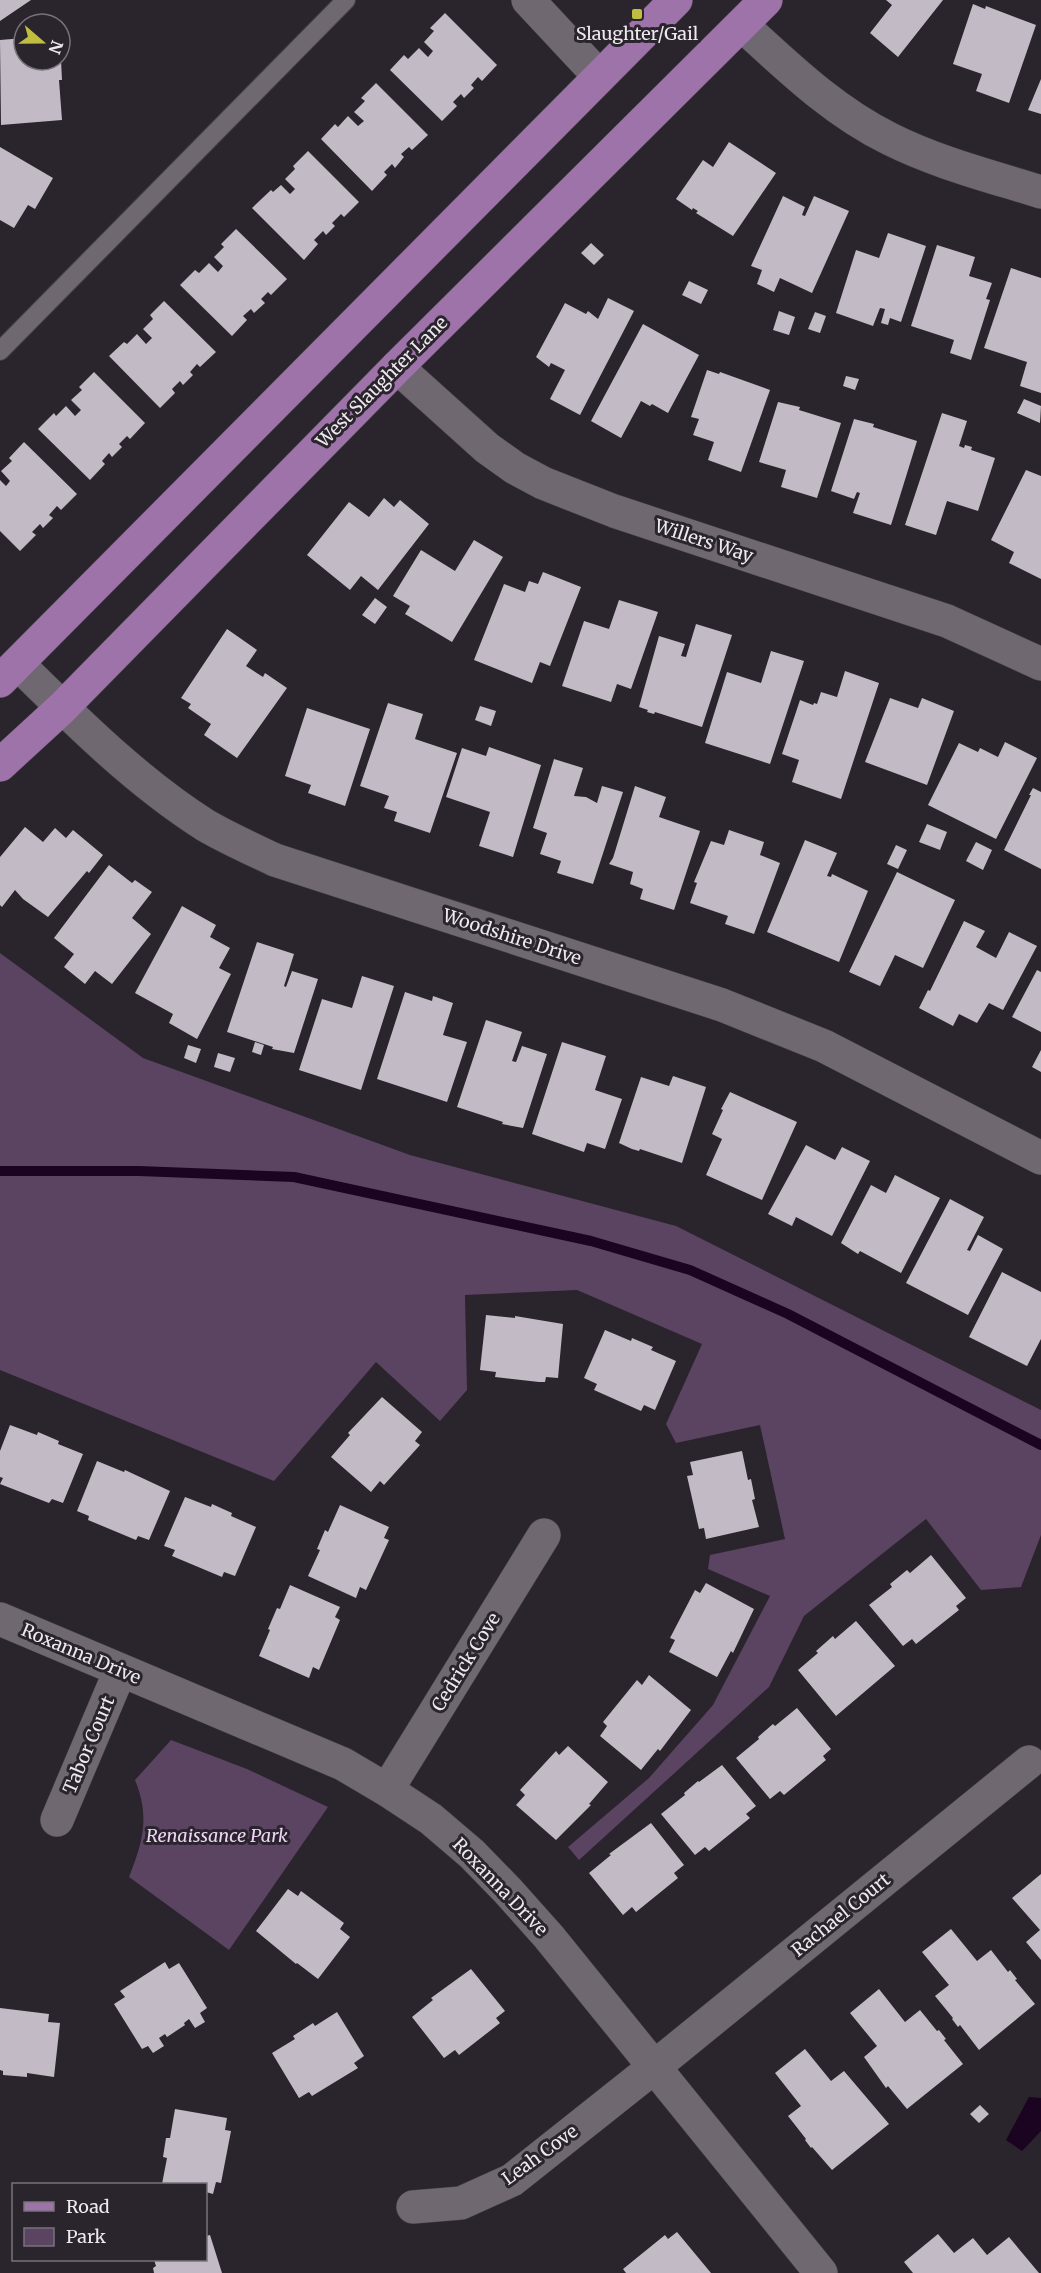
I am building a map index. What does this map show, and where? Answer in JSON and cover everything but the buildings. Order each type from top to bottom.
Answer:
[{"type":"main road","points":[[9,672],[676,0]]},
{"type":"main road","name":"West Slaughter Lane","points":[[0,765],[62,708],[397,367],[766,0]]},
{"type":"street","points":[[528,0],[599,76]]},
{"type":"street","points":[[742,25],[800,79],[843,112],[889,139],[928,156],[1041,192]]},
{"type":"street","name":"Willers Way","points":[[397,367],[487,448],[515,468],[543,483],[614,511],[947,621],[1041,664]]},
{"type":"street","name":"Woodshire Drive","points":[[9,672],[62,708],[167,798],[206,825],[275,860],[722,1005],[774,1025],[824,1046],[1041,1158]]},
{"type":"street","name":"Cedrick Cove","points":[[387,1790],[544,1534]]},
{"type":"street","name":"Roxanna Drive","points":[[0,1619],[343,1764],[431,1819],[472,1854],[549,1937],[821,2273]]},
{"type":"street","name":"Tabor Court","points":[[57,1820],[120,1671]]},
{"type":"street","name":"Rachael Court","points":[[653,2068],[1029,1762]]},
{"type":"street","name":"Leah Cove","points":[[413,2207],[461,2203],[512,2180],[653,2068]]},
{"type":"lane","points":[[0,351],[346,0]]},
{"type":"green space","points":[[0,953],[143,1058],[410,1155],[676,1226],[1041,1410],[1041,1535],[1021,1587],[981,1590],[926,1519],[804,1616],[769,1687],[579,1860],[568,1847],[649,1778],[713,1705],[770,1596],[708,1569],[710,1555],[785,1539],[760,1425],[676,1443],[666,1424],[702,1344],[577,1290],[465,1295],[467,1390],[440,1421],[376,1362],[274,1481],[0,1370]]},
{"type":"green space","name":"Renaissance Park","points":[[171,1740],[247,1769],[328,1807],[229,1950],[129,1877],[143,1829],[140,1793],[135,1780]]},
{"type":"shaded area","points":[[1029,2097],[1041,2098],[1041,2131],[1022,2151],[1006,2140]]},
{"type":"waterway","points":[[0,1171],[139,1171],[294,1177],[591,1241],[690,1270],[788,1314],[1041,1445]]},
{"type":"place","name":"Slaughter/Gail","points":[[637,14]]}]
